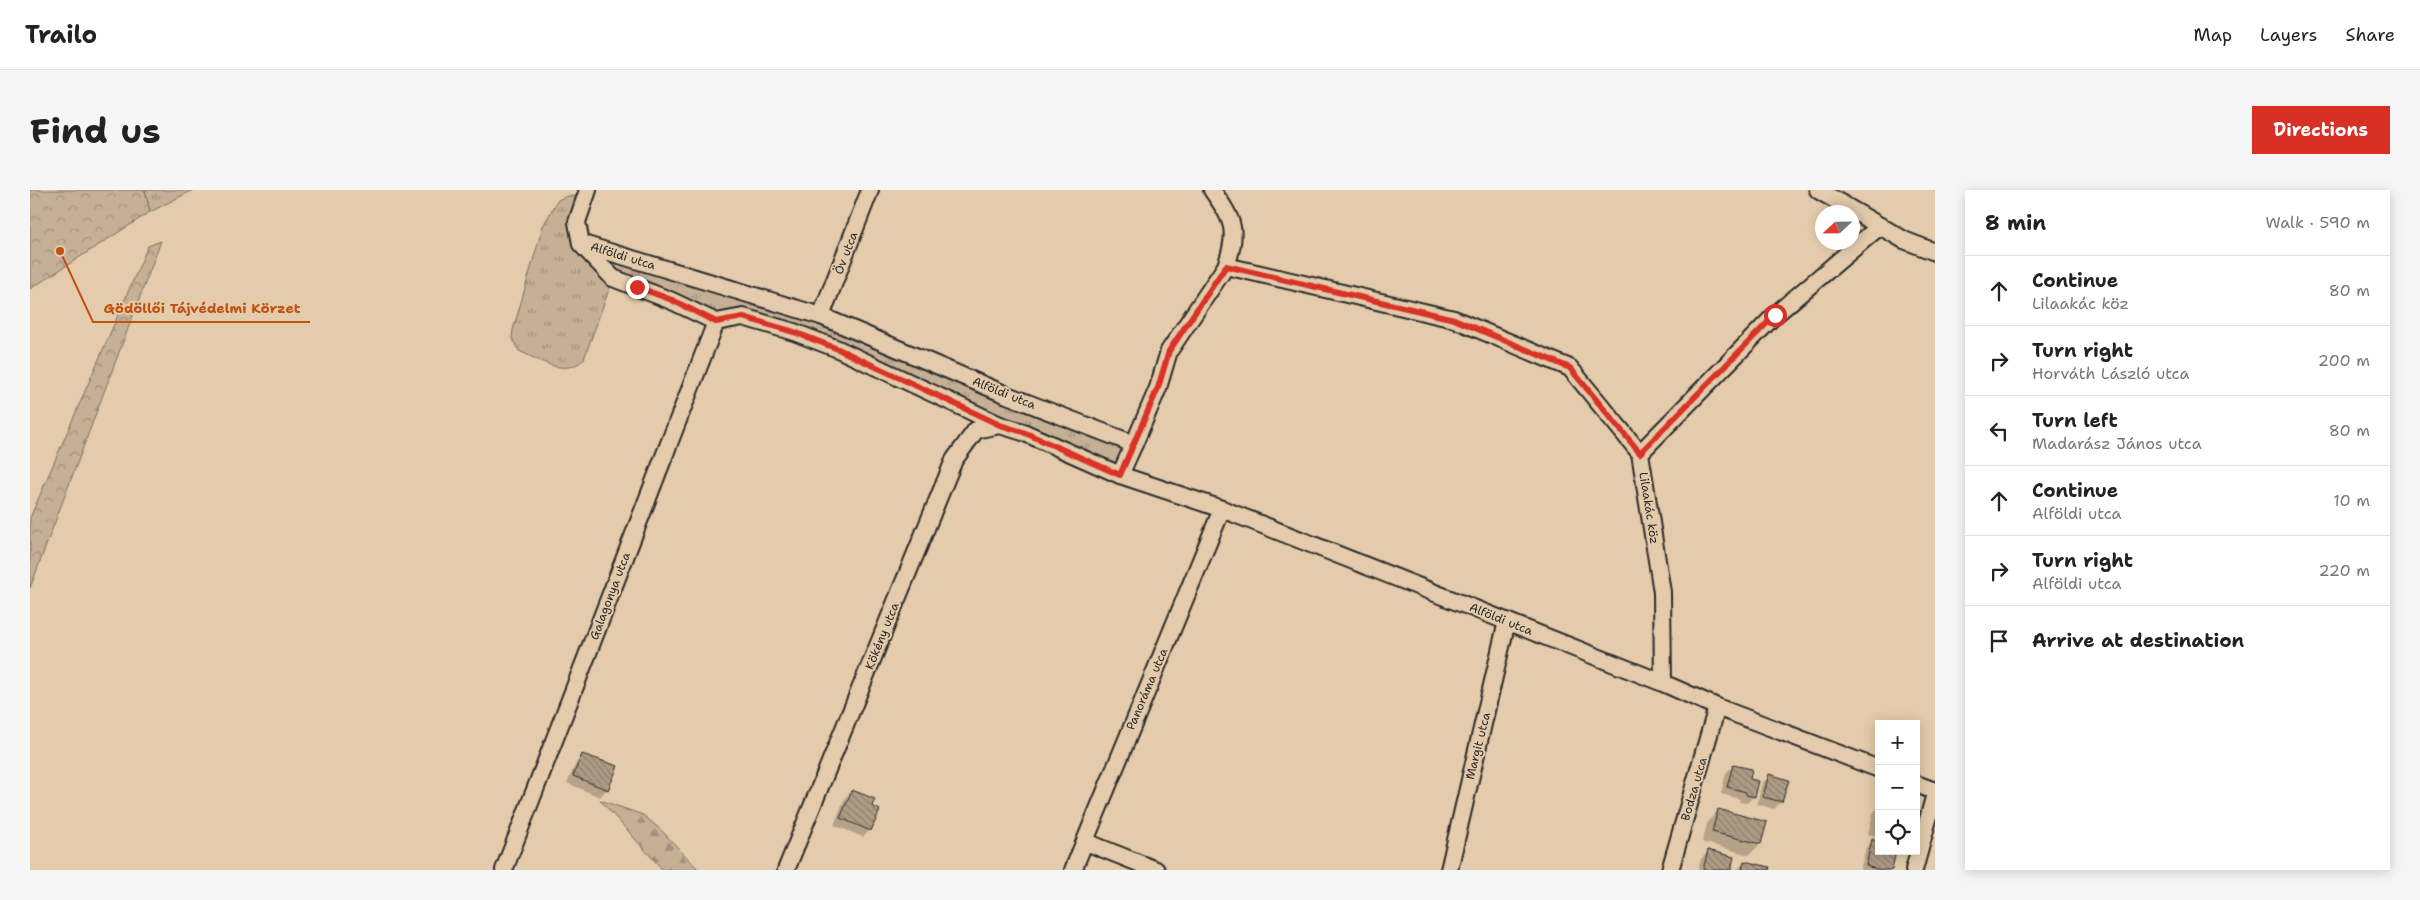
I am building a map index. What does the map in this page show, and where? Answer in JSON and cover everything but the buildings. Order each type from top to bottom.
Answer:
[{"type":"street","points":[[581,244],[576,222],[588,190]]},
{"type":"street","name":"Öv utca","points":[[821,316],[870,190]]},
{"type":"street","points":[[1120,475],[1158,388],[1169,351],[1226,266],[1233,238],[1231,219],[1212,190]]},
{"type":"street","points":[[1818,190],[1904,240],[1935,252]]},
{"type":"street","points":[[1226,266],[1454,319],[1570,368],[1640,453],[1775,315],[1880,226]]},
{"type":"street","name":"Alföldi utca","points":[[581,244],[821,316],[1007,395],[1134,444]]},
{"type":"street","name":"Alföldi utca","points":[[581,244],[614,278],[672,300],[716,322],[743,317],[794,332],[838,349],[1000,425],[1023,432],[1120,475],[1222,509],[1663,683],[1717,707],[1875,767]]},
{"type":"street","name":"Galagonya utca","points":[[504,870],[716,322]]},
{"type":"street","name":"Kökény utca","points":[[786,870],[954,460],[976,430],[1000,425]]},
{"type":"street","name":"Lilaakác köz","points":[[1640,453],[1662,592],[1663,683]]},
{"type":"street","name":"Panoráma utca","points":[[1073,870],[1222,509]]},
{"type":"street","name":"Margit utca","points":[[1449,870],[1507,622]]},
{"type":"street","name":"Bodza utca","points":[[1670,870],[1717,707]]},
{"type":"street","points":[[1914,870],[1935,792],[1920,786]]},
{"type":"street","points":[[1086,842],[1156,870]]},
{"type":"green space","points":[[30,190],[145,190],[150,212],[30,289]]},
{"type":"green space","points":[[145,190],[193,190],[150,212]]},
{"type":"green space","points":[[567,196],[585,197],[581,244],[821,316],[1134,444],[1120,475],[743,317],[716,322],[613,278],[584,359],[569,367],[552,366],[519,351],[512,338],[513,330],[543,226],[558,200]]},
{"type":"green space","points":[[161,241],[30,588],[30,518],[148,246]]},
{"type":"green space","points":[[600,800],[643,815],[661,830],[699,870],[663,870]]},
{"type":"place","name":"Gödöllői Tájvédelmi Körzet","points":[[60,251]]},
{"type":"route","points":[[637,287],[672,300],[716,322],[743,317],[794,332],[838,349],[1000,425],[1023,432],[1120,475],[1158,388],[1169,351],[1226,266],[1454,319],[1570,368],[1640,453],[1775,315]]}]
